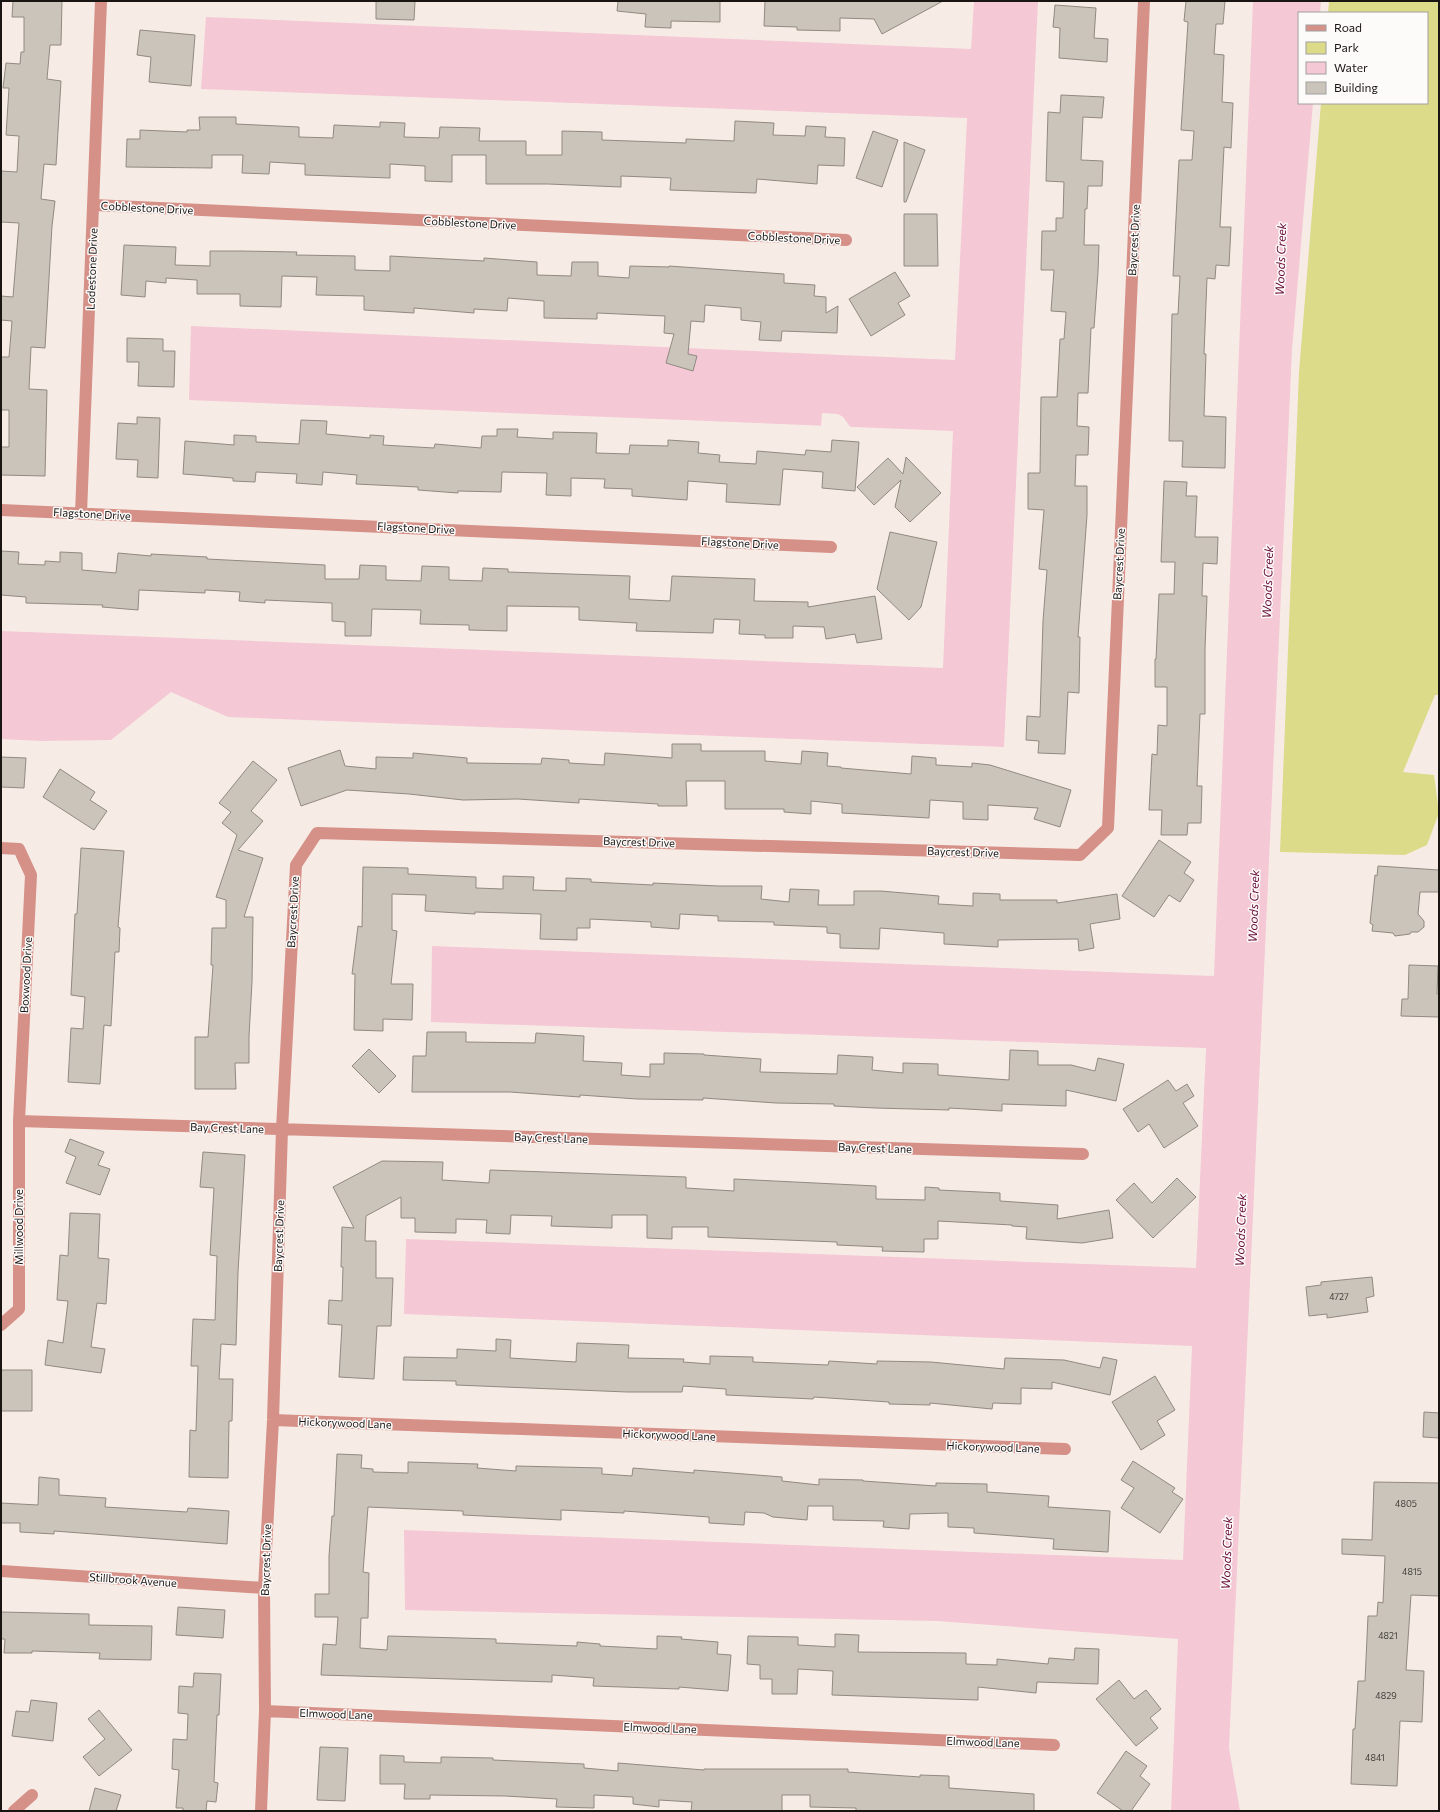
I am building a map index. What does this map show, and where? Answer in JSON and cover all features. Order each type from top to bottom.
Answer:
[{"type":"street","name":"Lodestone Drive","points":[[82,514],[101,1]]},
{"type":"street","name":"Baycrest Drive","points":[[261,1811],[265,1711],[264,1588],[273,1420],[282,1129],[296,865],[317,833],[1080,855],[1108,828],[1144,1]]},
{"type":"street","name":"Cobblestone Drive","points":[[94,205],[846,240]]},
{"type":"street","name":"Flagstone Drive","points":[[1,510],[831,547]]},
{"type":"street","name":"Boxwood Drive","points":[[1,848],[19,849],[31,875],[19,1121]]},
{"type":"street","name":"Bay Crest Lane","points":[[19,1121],[1083,1154]]},
{"type":"street","name":"Millwood Drive","points":[[1,1325],[19,1309],[19,1121]]},
{"type":"street","name":"Hickorywood Lane","points":[[273,1420],[1065,1449]]},
{"type":"street","name":"Stillbrook Avenue","points":[[1,1571],[264,1588]]},
{"type":"street","name":"Elmwood Lane","points":[[265,1711],[1054,1745]]},
{"type":"street","points":[[14,1811],[32,1795]]},
{"type":"green space","points":[[1329,1],[1439,1],[1439,695],[1435,695],[1403,772],[1434,775],[1439,813],[1427,845],[1405,855],[1280,852],[1299,372],[1321,104],[1428,104],[1428,12],[1328,12]]},
{"type":"water","points":[[974,1],[1038,1],[1004,747],[228,717],[171,692],[111,740],[41,741],[1,739],[1,631],[943,668],[953,431],[189,400],[191,326],[955,360],[967,118],[201,89],[206,17],[971,49]]},
{"type":"water","name":"Woods Creek","points":[[1253,1],[1321,1],[1320,12],[1298,12],[1298,104],[1313,104],[1292,350],[1229,1748],[1240,1811],[1171,1811],[1178,1639],[937,1621],[405,1610],[404,1530],[1183,1560],[1192,1346],[404,1314],[406,1239],[1196,1268],[1206,1048],[431,1022],[432,946],[1214,976]]},
{"type":"pier","points":[[822,413],[838,414],[843,417],[851,428],[821,427]]},
{"type":"building","points":[[13,1],[62,1],[61,45],[50,45],[47,79],[61,81],[56,165],[44,164],[41,199],[55,201],[52,226],[45,348],[31,347],[29,389],[47,390],[45,476],[1,475],[1,447],[9,447],[9,410],[1,410],[1,357],[9,357],[12,321],[1,320],[1,296],[13,297],[19,223],[1,222],[1,171],[17,172],[19,136],[6,135],[9,88],[3,88],[6,63],[20,64],[21,52],[24,52],[24,17],[12,17]]},
{"type":"building","points":[[376,1],[415,1],[414,20],[376,19]]},
{"type":"building","points":[[618,1],[720,1],[720,22],[671,21],[671,28],[645,27],[646,14],[617,11]]},
{"type":"building","points":[[765,1],[943,1],[882,34],[874,19],[840,18],[840,31],[797,30],[797,27],[764,26]]},
{"type":"building","points":[[1186,1],[1225,1],[1223,24],[1216,24],[1214,54],[1224,55],[1222,102],[1233,103],[1231,148],[1224,147],[1220,227],[1231,227],[1229,266],[1216,265],[1215,279],[1207,278],[1204,354],[1206,354],[1204,416],[1226,417],[1225,468],[1182,467],[1183,441],[1169,441],[1172,314],[1178,314],[1180,276],[1173,276],[1179,160],[1192,160],[1194,131],[1181,130],[1188,22],[1184,21]]},
{"type":"building","points":[[1055,5],[1096,8],[1094,38],[1108,39],[1107,62],[1059,58],[1060,28],[1053,27]]},
{"type":"building","points":[[140,30],[195,35],[191,86],[149,82],[151,57],[137,55]]},
{"type":"building","points":[[1061,95],[1104,97],[1102,118],[1083,117],[1081,160],[1103,161],[1102,186],[1088,186],[1087,209],[1085,209],[1084,245],[1099,245],[1094,328],[1091,328],[1088,393],[1078,393],[1077,426],[1089,427],[1088,455],[1076,455],[1075,486],[1087,486],[1087,515],[1078,637],[1080,637],[1079,693],[1068,692],[1065,754],[1038,753],[1039,741],[1026,740],[1027,716],[1040,717],[1043,621],[1047,570],[1039,569],[1044,510],[1028,509],[1028,473],[1040,473],[1041,397],[1057,397],[1060,339],[1064,339],[1066,312],[1051,311],[1054,270],[1041,270],[1042,231],[1056,231],[1056,218],[1063,218],[1064,182],[1046,181],[1048,112],[1060,113]]},
{"type":"building","points":[[199,117],[236,117],[236,124],[299,127],[299,137],[333,138],[334,125],[380,127],[380,122],[405,123],[404,137],[439,138],[440,127],[480,128],[479,141],[526,141],[526,155],[562,155],[562,131],[602,132],[602,140],[686,143],[686,139],[734,141],[735,121],[774,123],[773,135],[805,136],[806,126],[826,127],[825,137],[845,138],[844,166],[818,165],[817,184],[757,179],[756,193],[670,190],[671,178],[621,176],[621,187],[548,184],[486,184],[486,155],[452,155],[452,182],[425,181],[425,166],[390,164],[390,178],[305,175],[305,164],[270,162],[269,174],[242,173],[243,155],[212,155],[212,168],[126,167],[127,139],[140,139],[140,130],[187,132],[187,130],[200,130]]},
{"type":"building","points":[[873,131],[898,140],[882,187],[856,178]]},
{"type":"building","points":[[904,142],[925,150],[906,202],[904,202]]},
{"type":"building","points":[[904,214],[937,214],[938,266],[904,266]]},
{"type":"building","points":[[124,245],[176,247],[175,265],[210,266],[210,251],[241,251],[297,252],[296,255],[355,256],[355,270],[390,271],[390,256],[484,261],[484,258],[537,262],[537,275],[571,276],[572,262],[598,262],[598,276],[629,278],[630,266],[669,266],[784,274],[784,283],[815,285],[814,296],[826,297],[826,313],[838,306],[837,333],[782,331],[781,341],[759,340],[761,322],[741,320],[741,308],[705,305],[704,322],[691,321],[688,354],[697,356],[693,371],[666,363],[674,334],[664,333],[665,316],[597,313],[597,319],[544,318],[544,301],[508,298],[507,311],[474,309],[474,313],[414,308],[414,313],[364,310],[364,296],[316,295],[317,277],[282,276],[281,307],[240,306],[240,294],[197,294],[197,280],[166,278],[166,283],[146,281],[145,297],[121,295]]},
{"type":"building","points":[[895,272],[910,296],[898,303],[905,315],[871,336],[849,299]]},
{"type":"building","points":[[127,338],[163,339],[163,351],[175,351],[174,387],[138,386],[139,362],[127,362]]},
{"type":"building","points":[[137,417],[160,418],[158,478],[137,477],[138,460],[116,459],[118,423],[137,424]]},
{"type":"building","points":[[301,420],[327,421],[326,434],[370,438],[370,435],[384,436],[383,445],[434,448],[435,444],[481,448],[482,436],[497,436],[497,429],[518,429],[517,437],[553,439],[553,432],[597,433],[596,453],[629,454],[630,445],[668,446],[668,440],[699,442],[698,453],[720,455],[719,462],[756,464],[757,451],[805,455],[806,450],[831,452],[832,440],[859,442],[855,491],[822,488],[823,472],[783,469],[780,505],[726,502],[727,484],[688,481],[687,500],[632,496],[632,489],[604,488],[605,479],[571,478],[571,496],[546,495],[547,473],[502,472],[501,492],[458,491],[458,493],[418,490],[418,487],[356,484],[357,475],[323,472],[322,485],[296,483],[297,474],[256,472],[255,482],[233,481],[233,478],[183,474],[185,441],[234,445],[234,435],[256,436],[256,442],[299,444]]},
{"type":"building","points":[[906,457],[941,493],[910,522],[895,507],[901,480],[874,505],[857,487],[888,458],[903,474]]},
{"type":"building","points":[[1164,481],[1187,482],[1186,496],[1197,496],[1195,537],[1218,537],[1217,564],[1203,563],[1202,596],[1207,596],[1205,714],[1200,714],[1197,786],[1202,786],[1201,823],[1188,823],[1187,835],[1161,835],[1162,810],[1149,810],[1152,754],[1157,755],[1158,725],[1167,726],[1167,687],[1155,687],[1155,659],[1159,594],[1174,594],[1175,562],[1161,562]]},
{"type":"building","points":[[890,532],[937,542],[921,607],[909,620],[877,589]]},
{"type":"building","points":[[1,551],[19,552],[18,564],[45,565],[45,561],[60,562],[60,552],[82,553],[82,570],[116,573],[118,553],[325,565],[325,579],[359,579],[360,565],[386,566],[386,580],[421,581],[422,566],[449,567],[449,580],[482,581],[483,568],[508,569],[508,572],[630,576],[629,599],[670,601],[672,576],[755,579],[754,601],[808,602],[808,607],[875,596],[882,639],[857,643],[855,634],[826,639],[824,627],[793,626],[793,638],[765,638],[765,635],[739,634],[740,620],[714,619],[713,633],[636,631],[637,623],[579,620],[579,607],[507,606],[507,631],[469,630],[469,625],[420,624],[421,610],[372,609],[371,636],[345,636],[345,622],[332,621],[332,603],[265,600],[265,603],[239,601],[240,592],[205,590],[205,593],[139,590],[138,610],[102,607],[103,605],[26,603],[26,597],[1,595]]},
{"type":"building","points":[[672,744],[701,744],[701,751],[765,751],[765,761],[801,764],[802,751],[828,753],[827,766],[911,774],[912,756],[936,758],[936,765],[972,767],[972,763],[990,765],[1071,790],[1060,827],[1034,819],[1038,808],[988,805],[988,820],[963,819],[963,802],[930,800],[929,818],[842,813],[842,804],[811,801],[811,814],[784,812],[784,809],[725,809],[725,781],[686,781],[687,806],[658,806],[658,804],[579,799],[579,803],[518,799],[463,800],[409,794],[347,790],[301,806],[288,768],[340,750],[345,766],[376,769],[376,757],[413,758],[413,753],[467,758],[467,763],[541,764],[542,758],[569,760],[569,763],[604,765],[605,753],[672,758]]},
{"type":"building","points":[[1,757],[26,758],[24,788],[1,787]]},
{"type":"building","points":[[253,761],[277,780],[251,811],[263,821],[238,850],[263,858],[244,917],[253,917],[249,1063],[235,1063],[236,1089],[195,1089],[195,1037],[208,1037],[213,965],[211,965],[212,928],[226,928],[226,900],[216,897],[237,835],[222,823],[231,812],[219,803]]},
{"type":"building","points":[[60,769],[95,792],[90,800],[107,811],[94,830],[43,797]]},
{"type":"building","points":[[1159,840],[1191,862],[1184,873],[1194,880],[1180,902],[1169,895],[1154,917],[1122,896]]},
{"type":"building","points":[[81,848],[124,851],[118,927],[120,928],[119,952],[115,952],[111,1026],[104,1025],[100,1084],[68,1082],[71,1028],[83,1029],[85,997],[71,995],[75,914],[77,914]]},
{"type":"building","points":[[1378,866],[1439,870],[1439,892],[1420,892],[1418,914],[1424,921],[1424,927],[1418,932],[1395,936],[1393,933],[1372,931],[1373,925],[1370,923],[1375,875],[1377,876]]},
{"type":"building","points":[[363,867],[408,868],[408,874],[476,877],[476,888],[503,889],[503,876],[534,877],[533,890],[566,891],[566,878],[591,879],[591,882],[653,885],[653,883],[762,886],[761,899],[789,902],[790,889],[819,890],[818,905],[854,905],[854,891],[881,891],[939,896],[938,904],[973,906],[973,893],[1000,894],[1000,900],[1057,900],[1057,903],[1117,894],[1120,919],[1090,924],[1094,948],[1079,951],[1078,939],[998,940],[998,947],[944,944],[944,933],[880,928],[879,949],[840,948],[840,934],[827,933],[827,927],[774,925],[774,922],[718,921],[718,916],[680,914],[679,929],[651,927],[651,922],[590,919],[590,928],[577,928],[577,940],[540,939],[541,914],[475,912],[475,914],[425,911],[426,895],[392,894],[392,930],[397,931],[391,984],[413,984],[412,1020],[383,1019],[383,1031],[354,1030],[355,974],[352,974],[358,926],[362,927]]},
{"type":"building","points":[[1409,965],[1438,966],[1437,994],[1439,994],[1439,1017],[1401,1016],[1402,999],[1408,999]]},
{"type":"building","points":[[427,1032],[466,1032],[466,1042],[535,1043],[536,1033],[584,1036],[583,1061],[622,1063],[621,1075],[650,1077],[650,1064],[664,1064],[664,1053],[704,1054],[761,1059],[760,1072],[837,1074],[838,1055],[873,1057],[872,1070],[903,1073],[903,1063],[938,1064],[938,1075],[1009,1080],[1010,1050],[1038,1051],[1038,1065],[1071,1065],[1095,1071],[1098,1058],[1124,1064],[1116,1101],[1066,1090],[1066,1106],[1002,1104],[1002,1111],[949,1108],[949,1110],[876,1108],[834,1106],[834,1104],[776,1103],[703,1098],[703,1100],[637,1099],[510,1092],[412,1092],[413,1056],[426,1056]]},
{"type":"building","points":[[369,1049],[396,1076],[379,1093],[352,1066]]},
{"type":"building","points":[[1168,1080],[1176,1091],[1187,1084],[1194,1096],[1183,1103],[1198,1126],[1164,1148],[1149,1124],[1138,1132],[1123,1109]]},
{"type":"building","points":[[70,1139],[104,1152],[98,1165],[110,1169],[100,1195],[66,1183],[76,1157],[65,1152]]},
{"type":"building","points":[[203,1152],[245,1155],[238,1272],[236,1345],[221,1344],[219,1379],[233,1379],[232,1421],[229,1421],[228,1478],[189,1477],[190,1430],[196,1431],[198,1366],[191,1366],[193,1319],[215,1320],[217,1256],[210,1255],[214,1188],[200,1187]]},
{"type":"building","points":[[382,1161],[443,1162],[442,1180],[489,1183],[490,1170],[686,1177],[686,1188],[734,1191],[734,1179],[876,1186],[876,1199],[925,1200],[925,1187],[939,1188],[939,1190],[1000,1193],[1000,1201],[1058,1205],[1057,1219],[1109,1210],[1113,1238],[1082,1243],[1026,1239],[1027,1227],[938,1221],[938,1239],[924,1239],[924,1252],[882,1251],[883,1247],[837,1245],[837,1242],[708,1237],[708,1227],[672,1227],[672,1239],[647,1238],[647,1215],[612,1215],[612,1228],[551,1226],[552,1216],[511,1215],[510,1234],[486,1233],[487,1220],[456,1219],[456,1233],[415,1232],[415,1218],[401,1218],[401,1197],[366,1216],[365,1241],[376,1241],[376,1278],[393,1278],[391,1326],[377,1326],[374,1379],[339,1377],[342,1325],[328,1324],[329,1300],[342,1301],[342,1227],[354,1228],[333,1187]]},
{"type":"building","points":[[1177,1178],[1196,1197],[1153,1238],[1116,1200],[1134,1183],[1152,1203]]},
{"type":"building","points":[[70,1213],[100,1214],[98,1258],[109,1259],[106,1304],[97,1303],[91,1347],[105,1349],[101,1373],[45,1365],[48,1340],[63,1343],[68,1301],[57,1300],[60,1255],[68,1256]]},
{"type":"building","points":[[1372,1277],[1374,1296],[1366,1298],[1368,1312],[1327,1318],[1327,1314],[1309,1316],[1306,1287],[1321,1285],[1321,1282]]},
{"type":"building","points":[[496,1339],[511,1340],[510,1358],[576,1362],[577,1343],[629,1345],[628,1358],[684,1359],[683,1362],[710,1364],[710,1356],[753,1357],[753,1362],[828,1365],[829,1361],[877,1364],[877,1361],[931,1362],[1004,1369],[1005,1358],[1064,1360],[1100,1368],[1103,1357],[1117,1360],[1110,1395],[1052,1382],[1052,1389],[1021,1388],[1021,1404],[993,1403],[992,1409],[930,1403],[930,1405],[889,1404],[889,1402],[814,1397],[813,1399],[726,1395],[726,1389],[683,1386],[682,1392],[627,1392],[456,1385],[456,1381],[403,1380],[404,1357],[457,1358],[457,1349],[496,1351]]},
{"type":"building","points":[[1,1370],[32,1370],[32,1411],[1,1411]]},
{"type":"building","points":[[1155,1376],[1175,1410],[1157,1421],[1165,1435],[1141,1450],[1112,1402]]},
{"type":"building","points":[[1424,1412],[1439,1413],[1439,1438],[1423,1437]]},
{"type":"building","points":[[337,1454],[362,1455],[361,1468],[373,1469],[373,1472],[408,1473],[408,1462],[478,1464],[477,1468],[516,1471],[516,1466],[602,1468],[602,1474],[632,1476],[633,1468],[694,1473],[694,1470],[782,1477],[782,1481],[819,1485],[819,1479],[863,1480],[936,1486],[936,1483],[987,1484],[987,1492],[1049,1496],[1048,1507],[1110,1511],[1108,1552],[1053,1549],[1054,1539],[974,1533],[974,1528],[948,1527],[948,1513],[910,1514],[909,1529],[883,1527],[884,1521],[833,1520],[833,1506],[808,1506],[807,1520],[773,1517],[764,1513],[745,1512],[744,1525],[709,1523],[709,1517],[624,1511],[624,1513],[561,1510],[561,1520],[463,1515],[463,1511],[368,1507],[363,1572],[369,1573],[368,1618],[361,1618],[360,1648],[387,1650],[388,1636],[496,1639],[496,1643],[577,1646],[577,1642],[600,1644],[600,1646],[657,1649],[657,1636],[682,1637],[681,1639],[718,1642],[717,1654],[731,1655],[728,1691],[679,1687],[679,1689],[593,1686],[594,1678],[552,1675],[552,1682],[321,1675],[323,1644],[336,1645],[338,1617],[315,1617],[315,1594],[329,1594],[329,1556],[332,1516],[334,1516]]},
{"type":"building","points":[[1133,1461],[1175,1488],[1172,1492],[1183,1499],[1160,1533],[1121,1508],[1134,1488],[1121,1480]]},
{"type":"building","points":[[39,1477],[59,1479],[59,1495],[106,1498],[105,1507],[187,1512],[188,1508],[229,1511],[227,1544],[54,1531],[54,1534],[20,1532],[20,1523],[1,1523],[1,1503],[38,1505]]},
{"type":"building","points":[[1374,1482],[1439,1483],[1439,1596],[1411,1595],[1406,1670],[1424,1671],[1422,1722],[1400,1721],[1397,1786],[1351,1784],[1353,1729],[1355,1729],[1358,1681],[1365,1681],[1368,1616],[1377,1616],[1378,1602],[1383,1603],[1385,1556],[1342,1554],[1342,1539],[1372,1540]]},
{"type":"building","points":[[178,1607],[225,1610],[223,1638],[176,1635]]},
{"type":"building","points":[[1,1612],[89,1614],[89,1625],[152,1626],[151,1660],[99,1659],[100,1653],[32,1651],[32,1653],[4,1653],[5,1639],[1,1639]]},
{"type":"building","points":[[835,1634],[859,1635],[858,1652],[966,1653],[966,1664],[997,1665],[997,1659],[1048,1664],[1049,1658],[1074,1660],[1075,1648],[1099,1649],[1098,1684],[1037,1682],[1036,1693],[978,1687],[978,1700],[832,1695],[833,1671],[798,1669],[797,1694],[772,1694],[772,1679],[760,1679],[760,1665],[747,1664],[748,1636],[798,1637],[798,1645],[835,1647]]},
{"type":"building","points":[[194,1673],[221,1674],[219,1715],[217,1715],[214,1782],[218,1783],[216,1802],[207,1801],[206,1811],[183,1811],[183,1808],[176,1808],[179,1770],[172,1769],[173,1739],[187,1740],[188,1714],[178,1713],[179,1686],[193,1687]]},
{"type":"building","points":[[1119,1680],[1134,1699],[1146,1690],[1161,1709],[1150,1718],[1158,1728],[1136,1746],[1096,1699]]},
{"type":"building","points":[[31,1700],[57,1703],[53,1741],[12,1736],[16,1711],[29,1712]]},
{"type":"building","points":[[99,1710],[132,1750],[99,1776],[83,1757],[105,1739],[88,1719]]},
{"type":"building","points":[[320,1747],[348,1748],[345,1801],[317,1800]]},
{"type":"building","points":[[1126,1751],[1147,1766],[1140,1776],[1150,1784],[1131,1811],[1123,1811],[1097,1793]]},
{"type":"building","points":[[380,1755],[404,1756],[404,1762],[441,1763],[441,1757],[493,1758],[493,1760],[584,1764],[584,1768],[618,1771],[618,1763],[704,1770],[848,1769],[848,1772],[920,1777],[920,1775],[949,1776],[949,1788],[1034,1794],[1034,1811],[856,1811],[856,1808],[810,1807],[810,1795],[782,1795],[782,1811],[691,1811],[692,1802],[659,1800],[659,1807],[633,1804],[633,1797],[594,1795],[594,1808],[556,1807],[557,1799],[505,1796],[430,1795],[430,1799],[404,1799],[405,1784],[380,1784]]},
{"type":"building","points":[[95,1788],[121,1795],[116,1811],[89,1811]]}]
